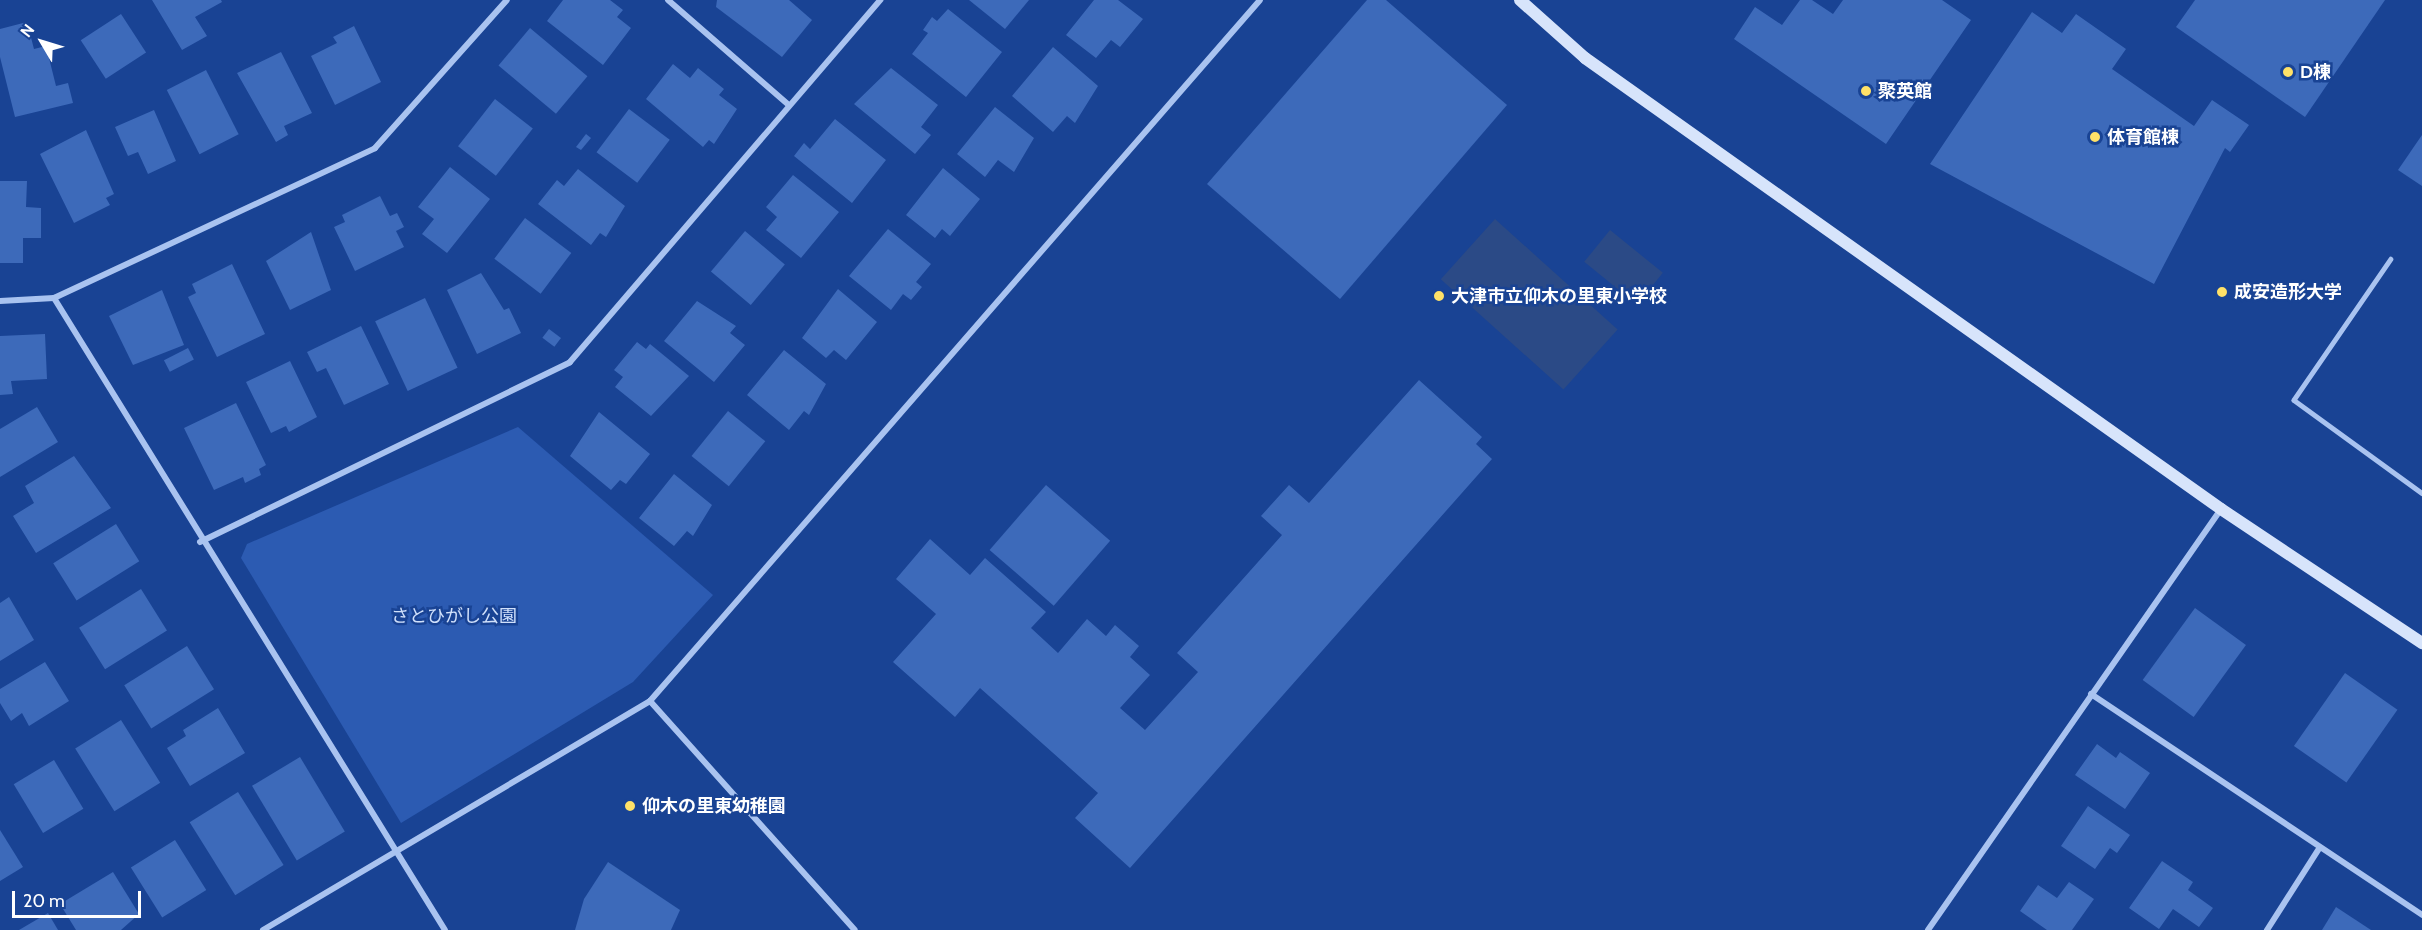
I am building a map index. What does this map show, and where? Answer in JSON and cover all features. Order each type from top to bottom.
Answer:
[{"type":"street","points":[[0,301],[54,298],[375,148],[507,0]]},
{"type":"street","points":[[668,0],[789,105]]},
{"type":"street","points":[[200,542],[570,362],[880,0]]},
{"type":"street","points":[[263,930],[395,848],[650,701],[1259,0]]},
{"type":"street","points":[[1520,0],[1585,58],[2221,509],[2422,643]]},
{"type":"street","points":[[54,298],[200,542],[445,930]]},
{"type":"street","points":[[1928,930],[2221,509]]},
{"type":"street","points":[[2091,694],[2422,915]]},
{"type":"street","points":[[650,701],[855,930]]},
{"type":"street","points":[[2267,930],[2320,847]]},
{"type":"lane","points":[[2391,259],[2294,400],[2422,493]]},
{"type":"green space","name":"さとひがし公園","points":[[518,427],[713,595],[633,682],[401,823],[241,558],[247,544]]},
{"type":"shaded area","points":[[1495,219],[1618,329],[1563,390],[1441,279]]},
{"type":"shaded area","points":[[1610,230],[1663,273],[1637,305],[1584,262]]},
{"type":"building","points":[[152,0],[221,0],[222,2],[195,17],[207,36],[182,50]]},
{"type":"building","points":[[563,0],[610,0],[623,10],[617,17],[631,28],[603,65],[547,21]]},
{"type":"building","points":[[717,0],[789,0],[812,20],[782,57],[716,7]]},
{"type":"building","points":[[969,0],[1029,0],[1005,29]]},
{"type":"building","points":[[1094,0],[1118,0],[1143,19],[1120,47],[1111,40],[1096,58],[1066,35]]},
{"type":"building","points":[[1367,0],[1386,0],[1507,105],[1340,299],[1207,184]]},
{"type":"building","name":"聚英館","points":[[1800,0],[1812,0],[1833,14],[1843,0],[1942,0],[1971,20],[1886,144],[1734,39],[1755,7],[1782,25]]},
{"type":"building","name":"D棟","points":[[2195,0],[2385,0],[2305,117],[2176,27]]},
{"type":"building","points":[[948,9],[1002,52],[966,97],[912,54],[928,33],[923,30],[932,17],[937,21]]},
{"type":"building","name":"体育館棟","points":[[2032,12],[2062,33],[2076,14],[2126,49],[2112,69],[2194,126],[2212,100],[2249,125],[2230,152],[2225,148],[2154,284],[1930,164]]},
{"type":"building","points":[[121,14],[146,53],[106,79],[81,40]]},
{"type":"building","points":[[27,22],[34,49],[46,46],[56,86],[68,83],[73,103],[15,117],[0,57],[0,29]]},
{"type":"building","points":[[354,26],[381,82],[335,105],[311,56],[337,43],[333,37]]},
{"type":"building","points":[[530,28],[587,76],[556,114],[499,66]]},
{"type":"building","points":[[1053,47],[1098,86],[1075,123],[1067,116],[1053,132],[1012,96]]},
{"type":"building","points":[[281,52],[312,113],[284,126],[288,135],[276,142],[237,73]]},
{"type":"building","points":[[673,64],[690,78],[698,68],[724,89],[719,95],[737,109],[714,144],[709,140],[703,147],[646,99]]},
{"type":"building","points":[[891,68],[938,105],[921,127],[931,135],[915,154],[854,104]]},
{"type":"building","points":[[206,70],[239,134],[199,154],[167,90]]},
{"type":"building","points":[[495,99],[533,129],[496,176],[458,146]]},
{"type":"building","points":[[995,107],[1034,138],[1014,172],[998,160],[985,177],[957,154]]},
{"type":"building","points":[[629,109],[670,140],[637,183],[597,152]]},
{"type":"building","points":[[154,110],[176,161],[148,174],[138,152],[128,156],[115,127]]},
{"type":"building","points":[[835,119],[886,160],[852,203],[794,156],[804,143],[810,149]]},
{"type":"building","points":[[86,130],[114,194],[106,198],[110,205],[74,223],[40,154]]},
{"type":"building","points":[[586,134],[591,138],[581,150],[576,147]]},
{"type":"building","points":[[2422,135],[2422,186],[2398,170]]},
{"type":"building","points":[[450,167],[490,199],[447,253],[422,234],[434,219],[418,207]]},
{"type":"building","points":[[943,168],[980,199],[950,236],[942,229],[935,238],[906,215]]},
{"type":"building","points":[[578,169],[625,206],[606,237],[600,233],[591,245],[538,204],[557,180],[564,186]]},
{"type":"building","points":[[793,175],[839,212],[801,258],[766,230],[777,217],[766,207]]},
{"type":"building","points":[[0,181],[27,181],[26,207],[41,208],[41,238],[23,238],[23,263],[0,263]]},
{"type":"building","points":[[380,196],[390,216],[397,213],[404,227],[396,231],[404,247],[355,271],[334,227],[345,222],[342,215]]},
{"type":"building","points":[[525,218],[571,253],[541,294],[494,259]]},
{"type":"building","points":[[888,229],[931,264],[916,282],[922,287],[911,300],[903,294],[891,310],[849,276]]},
{"type":"building","points":[[745,231],[785,264],[751,305],[711,272]]},
{"type":"building","points":[[311,232],[331,290],[290,310],[266,261]]},
{"type":"building","points":[[232,264],[265,334],[217,357],[188,297],[196,293],[192,284]]},
{"type":"building","points":[[481,273],[504,310],[509,308],[521,333],[477,354],[447,290]]},
{"type":"building","points":[[838,289],[877,322],[846,360],[834,350],[826,358],[802,338]]},
{"type":"building","points":[[162,290],[184,345],[133,365],[109,316]]},
{"type":"building","points":[[425,298],[458,368],[408,391],[375,321]]},
{"type":"building","points":[[697,301],[736,326],[730,333],[745,345],[714,382],[664,341]]},
{"type":"building","points":[[361,326],[389,384],[344,405],[326,368],[317,372],[307,352]]},
{"type":"building","points":[[549,329],[561,338],[554,347],[542,338]]},
{"type":"building","points":[[45,334],[47,379],[11,381],[13,394],[0,395],[0,336]]},
{"type":"building","points":[[637,342],[646,349],[650,344],[689,376],[651,416],[615,387],[623,377],[614,370]]},
{"type":"building","points":[[188,348],[194,360],[170,372],[164,360]]},
{"type":"building","points":[[784,350],[826,384],[809,415],[804,411],[789,430],[747,395]]},
{"type":"building","points":[[290,361],[317,417],[289,432],[286,426],[271,433],[246,382]]},
{"type":"building","points":[[1419,380],[1482,437],[1476,444],[1492,459],[1130,868],[1075,818],[1098,793],[980,688],[955,717],[893,662],[936,614],[896,579],[930,539],[970,575],[985,558],[1046,612],[1031,628],[1058,653],[1087,619],[1106,636],[1115,625],[1139,646],[1130,657],[1150,675],[1120,708],[1145,730],[1198,672],[1177,653],[1282,535],[1261,516],[1289,485],[1309,503]]},
{"type":"building","points":[[236,403],[266,465],[259,469],[261,475],[245,483],[243,477],[214,490],[184,428]]},
{"type":"building","points":[[37,407],[58,442],[0,477],[0,429]]},
{"type":"building","points":[[728,411],[765,441],[729,486],[691,456]]},
{"type":"building","points":[[599,412],[650,454],[626,484],[620,480],[611,490],[570,456]]},
{"type":"building","points":[[74,456],[111,508],[36,553],[13,516],[34,503],[25,486]]},
{"type":"building","points":[[674,474],[712,505],[693,536],[687,531],[674,546],[639,518]]},
{"type":"building","points":[[1046,485],[1110,541],[1054,606],[990,550]]},
{"type":"building","points":[[116,524],[139,561],[77,601],[53,563]]},
{"type":"building","points":[[141,589],[167,631],[105,669],[79,628]]},
{"type":"building","points":[[9,597],[34,640],[0,661],[0,603]]},
{"type":"building","points":[[2195,608],[2246,645],[2194,717],[2143,680]]},
{"type":"building","points":[[187,646],[214,689],[151,728],[124,685]]},
{"type":"building","points":[[45,662],[69,701],[29,726],[22,713],[11,721],[0,703],[0,689]]},
{"type":"building","points":[[2345,673],[2397,710],[2346,783],[2294,746]]},
{"type":"building","points":[[218,708],[245,753],[190,786],[167,748],[186,736],[183,730]]},
{"type":"building","points":[[121,720],[160,783],[114,811],[75,749]]},
{"type":"building","points":[[2097,744],[2116,758],[2120,752],[2150,773],[2125,809],[2075,775]]},
{"type":"building","points":[[300,757],[345,832],[297,860],[252,786]]},
{"type":"building","points":[[54,760],[83,809],[43,833],[14,784]]},
{"type":"building","points":[[238,792],[284,865],[235,895],[190,822]]},
{"type":"building","points":[[2088,806],[2130,835],[2117,853],[2110,848],[2095,869],[2061,846]]},
{"type":"building","points":[[0,830],[23,867],[0,881]]},
{"type":"building","points":[[175,840],[206,890],[162,918],[131,868]]},
{"type":"building","points":[[2162,861],[2193,882],[2188,890],[2213,908],[2199,927],[2173,909],[2159,929],[2129,908]]},
{"type":"building","points":[[608,862],[680,910],[671,930],[575,930],[584,899]]},
{"type":"building","points":[[113,872],[139,914],[121,930],[76,930],[60,904]]},
{"type":"building","points":[[2069,882],[2094,899],[2072,930],[2047,930],[2020,911],[2038,885],[2057,898]]},
{"type":"building","points":[[2336,907],[2371,930],[2322,930]]},
{"type":"building","points":[[48,913],[58,930],[19,930]]},
{"type":"place","name":"D棟","points":[[2288,72]]},
{"type":"place","name":"聚英館","points":[[1866,91]]},
{"type":"place","name":"体育館棟","points":[[2095,137]]},
{"type":"place","name":"成安造形大学","points":[[2222,292]]},
{"type":"place","name":"大津市立仰木の里東小学校","points":[[1439,296]]},
{"type":"place","name":"仰木の里東幼稚園","points":[[630,806]]}]
